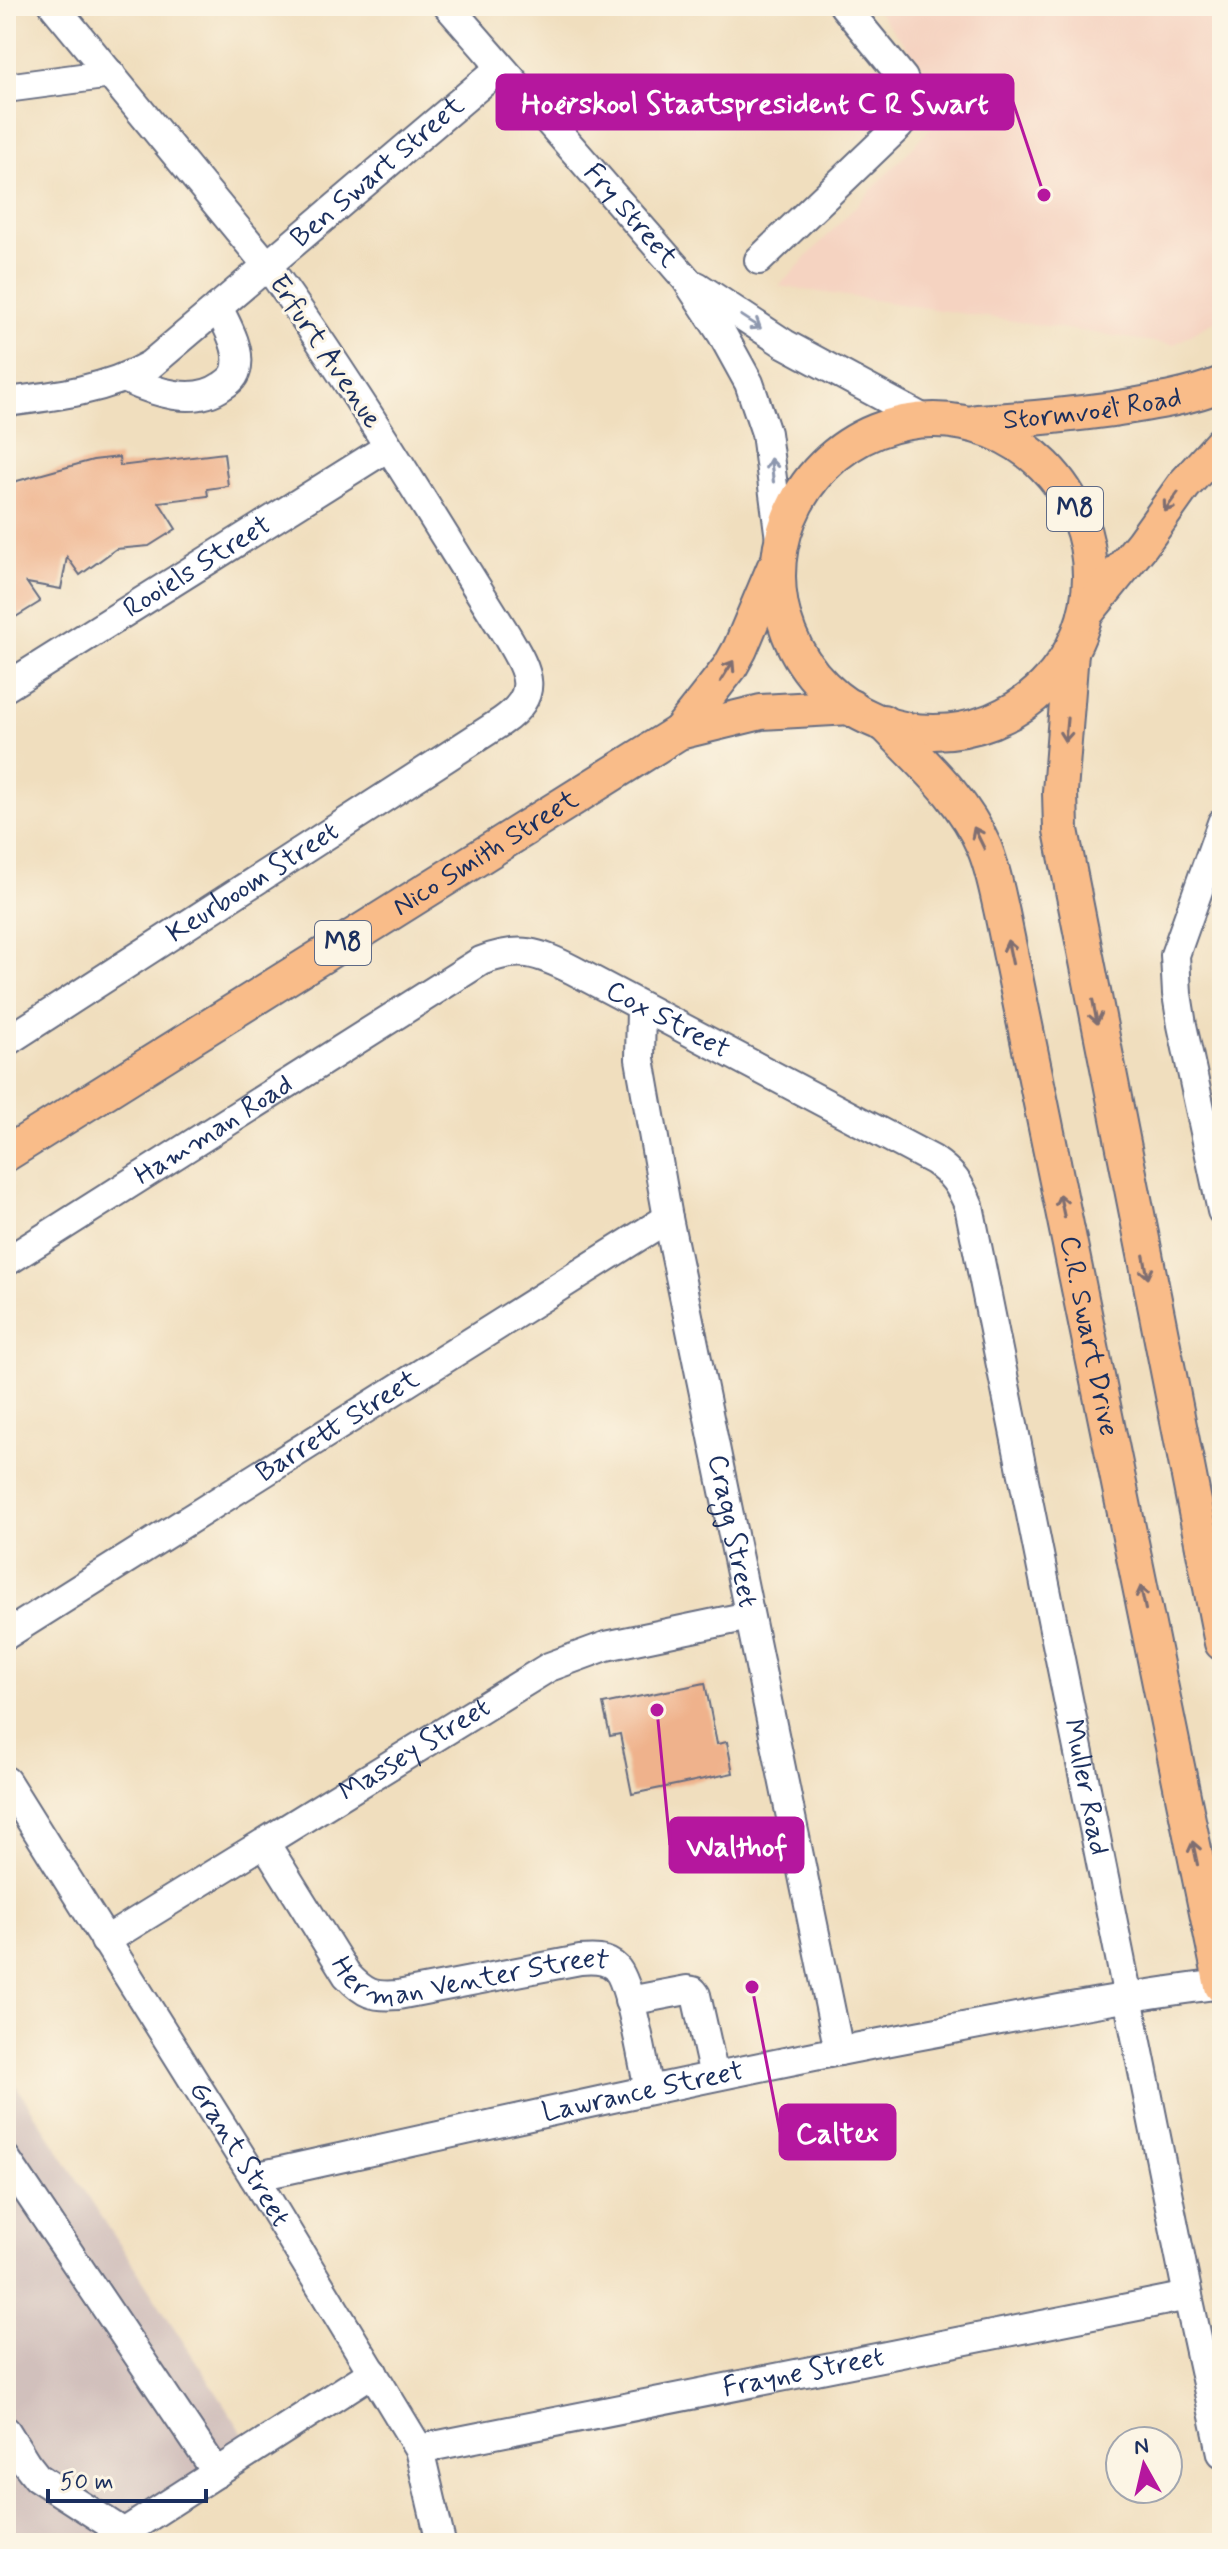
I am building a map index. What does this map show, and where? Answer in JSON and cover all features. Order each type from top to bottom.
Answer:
[{"type":"main road","name":"Stormvoël Road","points":[[944,422],[991,431],[1024,449],[1048,469],[1067,493],[1078,516],[1088,545],[1091,576],[1086,613],[1071,652],[1035,695],[993,720],[959,729],[931,731],[903,728],[851,707],[817,678],[793,641],[781,605],[781,551],[797,502],[812,479],[852,444],[901,424],[944,422],[1042,419],[1136,405],[1201,392],[1222,384]]},
{"type":"main road","name":"Stormvoël Road","points":[[1086,613],[1142,544],[1184,485],[1222,443]]},
{"type":"main road","name":"Nico Smith Street","points":[[679,732],[730,667],[781,551]]},
{"type":"main road","points":[[1071,652],[1060,792],[1062,840],[1222,1643]]},
{"type":"main road","name":"Nico Smith Street","points":[[6,1154],[679,732],[761,712],[851,707]]},
{"type":"main road","name":"C.R. Swart Drive","points":[[883,722],[956,798],[975,828],[990,862],[1222,1984]]},
{"type":"street","name":"Erfurt Avenue","points":[[54,6],[267,265],[388,447],[524,667],[527,679],[524,700],[518,711],[501,722]]},
{"type":"street","name":"Fry Street","points":[[448,6],[686,279],[736,357],[757,405],[770,453],[781,551]]},
{"type":"street","points":[[759,260],[899,126],[908,107],[908,91],[903,78],[844,6]]},
{"type":"street","name":"Ben Swart Street","points":[[6,402],[47,397],[126,379],[150,365],[500,68]]},
{"type":"street","points":[[6,88],[111,74]]},
{"type":"street","name":"Fry Street","points":[[686,279],[785,344],[944,422]]},
{"type":"street","points":[[126,379],[144,387],[187,396],[211,393],[231,380],[237,367],[237,356],[232,336],[218,307]]},
{"type":"street","name":"Rooiels Street","points":[[6,687],[388,447]]},
{"type":"street","name":"Keurboom Street","points":[[6,1042],[501,722]]},
{"type":"street","points":[[1222,823],[1175,955],[1182,1025],[1215,1139],[1222,1211]]},
{"type":"street","name":"Cox Street","points":[[421,1001],[481,961],[518,951],[533,953],[554,961],[911,1148]]},
{"type":"street","name":"Hamman Road","points":[[6,1262],[421,1001]]},
{"type":"street","name":"Cragg Street","points":[[641,1008],[640,1059],[668,1218],[839,2051]]},
{"type":"street","name":"Muller Road","points":[[911,1148],[949,1171],[957,1180],[969,1206],[1222,2453]]},
{"type":"street","name":"Barrett Street","points":[[6,1635],[668,1218]]},
{"type":"street","name":"Massey Street","points":[[105,1941],[549,1667],[606,1646],[749,1616]]},
{"type":"street","name":"Grant Street","points":[[6,1781],[254,2177],[419,2449],[441,2543]]},
{"type":"street","name":"Herman Venter Street","points":[[265,1843],[347,1975],[369,1994],[398,1995],[591,1959],[610,1963],[621,1974],[649,2089]]},
{"type":"street","name":"Lawrance Street","points":[[254,2177],[649,2089],[839,2051],[1128,1996],[1222,1984]]},
{"type":"street","points":[[629,2001],[693,1991],[714,2076]]},
{"type":"street","points":[[6,2159],[217,2473]]},
{"type":"street","name":"Frayne Street","points":[[419,2449],[1188,2296]]},
{"type":"street","points":[[6,2431],[37,2477],[116,2538],[373,2372]]},
{"type":"shaded area","points":[[873,6],[1222,6],[1222,317],[1173,345],[779,286],[954,104]]},
{"type":"shaded area","points":[[6,2070],[248,2441],[87,2543],[6,2543]]},
{"type":"building","points":[[224,453],[228,486],[207,489],[208,496],[159,502],[176,529],[149,546],[116,549],[80,575],[67,557],[61,589],[27,583],[40,602],[6,623],[6,484],[93,460],[119,457],[120,466]]},
{"type":"building","points":[[705,1683],[717,1744],[727,1742],[733,1773],[632,1794],[620,1734],[610,1736],[603,1704]]},
{"type":"place","name":"Hoërskool Staatspresident C R Swart","points":[[1044,195]]},
{"type":"place","name":"Walthof","points":[[657,1710]]},
{"type":"place","name":"Caltex","points":[[752,1987]]}]
